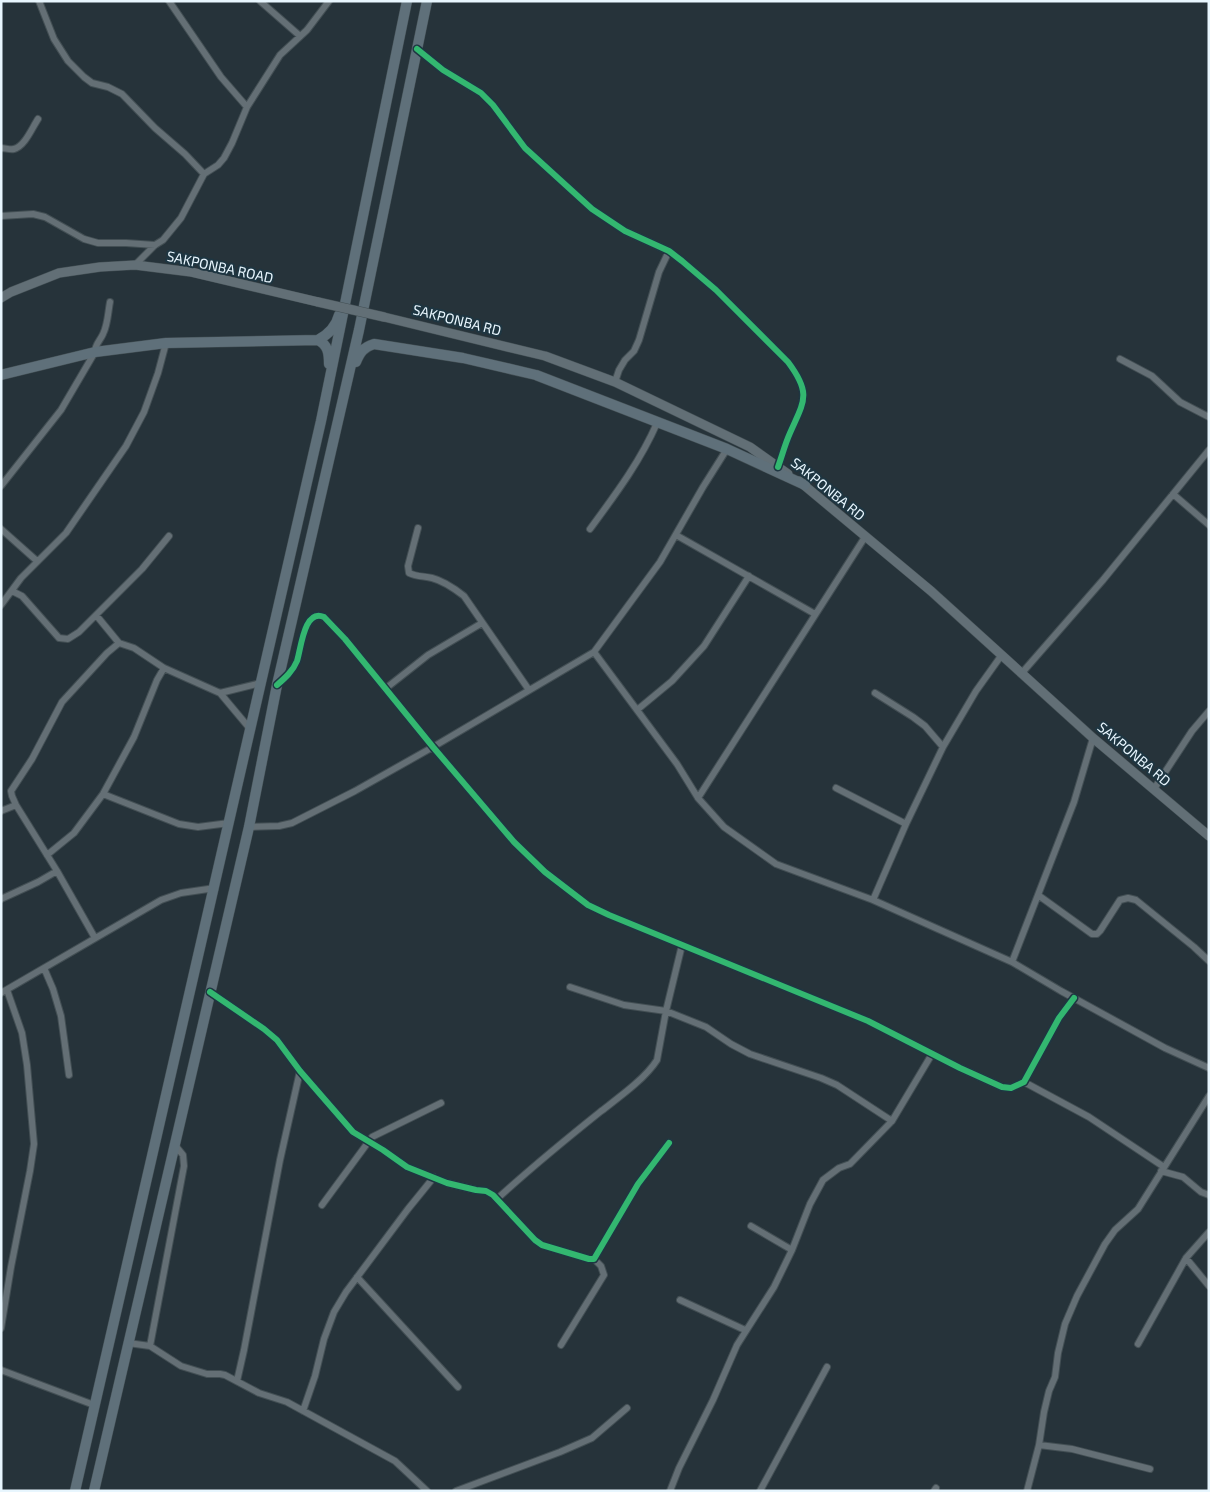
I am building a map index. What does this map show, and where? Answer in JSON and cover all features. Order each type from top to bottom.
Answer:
[{"type":"highway","points":[[75,1491],[326,398],[407,1]]},
{"type":"highway","points":[[94,1491],[249,827],[277,685],[342,407],[427,1]]},
{"type":"highway","points":[[376,249],[365,324],[367,339],[374,344],[463,358],[536,376],[727,449],[805,485]]},
{"type":"highway","points":[[1,374],[95,352],[166,343],[318,340],[332,330],[338,320],[356,253]]},
{"type":"highway","points":[[318,340],[326,347],[329,354],[326,398]]},
{"type":"highway","points":[[342,407],[360,352],[374,344]]},
{"type":"highway","points":[[181,1031],[200,1036]]},
{"type":"main road","name":"SAKPONBA ROAD","points":[[1,298],[11,292],[59,273],[100,267],[135,265],[191,272],[318,302]]},
{"type":"main road","name":"SAKPONBA RD","points":[[318,302],[545,356],[647,396],[750,447],[805,485],[931,591],[1093,738],[1209,836]]},
{"type":"street","points":[[39,1],[54,39],[68,61],[84,77],[92,82],[122,94],[204,174]]},
{"type":"street","points":[[169,1],[221,77],[247,107]]},
{"type":"street","points":[[260,1],[300,36]]},
{"type":"street","points":[[135,265],[155,244],[163,240],[181,218],[204,174],[218,165],[224,158],[247,107],[280,55],[307,30],[329,1]]},
{"type":"street","points":[[417,49],[443,70],[481,93],[493,105],[526,148],[592,209],[625,231],[669,252],[682,261],[716,290],[788,362],[798,375],[804,398],[778,467]]},
{"type":"street","points":[[1,148],[13,149],[19,147],[38,119]]},
{"type":"street","points":[[1,216],[33,214],[45,217],[84,239],[98,243],[155,244]]},
{"type":"street","points":[[615,382],[619,370],[634,351],[639,340],[659,272],[669,252]]},
{"type":"street","points":[[1,486],[62,410],[95,352],[96,346],[103,334],[110,302]]},
{"type":"street","points":[[103,334],[109,350]]},
{"type":"street","points":[[1,605],[37,561],[66,533],[126,446],[144,412],[166,343]]},
{"type":"street","points":[[1120,360],[1152,376],[1180,402],[1209,417]]},
{"type":"street","points":[[590,529],[630,473],[647,446],[657,423]]},
{"type":"street","points":[[249,827],[279,826],[292,823],[433,747],[594,652],[660,562],[727,449]]},
{"type":"street","points":[[1022,674],[1103,580],[1209,450]]},
{"type":"street","points":[[1173,494],[1209,525]]},
{"type":"street","points":[[418,528],[408,566],[409,573],[414,576],[433,578],[451,586],[464,596],[529,690]]},
{"type":"street","points":[[1,529],[37,561]]},
{"type":"street","points":[[676,535],[815,614]]},
{"type":"street","points":[[12,591],[22,596],[59,638],[68,639],[79,632],[142,569],[169,536]]},
{"type":"street","points":[[698,798],[865,537]]},
{"type":"street","points":[[637,710],[672,681],[704,646],[749,576]]},
{"type":"street","points":[[96,615],[119,643],[134,648],[164,668],[220,693],[251,730]]},
{"type":"street","points":[[277,685],[291,673],[297,662],[309,621],[315,616],[324,617],[514,842],[545,872],[588,905],[868,1021],[1002,1088],[1011,1088],[1024,1082],[1059,1018],[1074,998]]},
{"type":"street","points":[[385,689],[428,655],[482,623]]},
{"type":"street","points":[[95,938],[16,805],[11,791],[32,759],[62,702],[107,653],[119,643]]},
{"type":"street","points":[[594,652],[677,764],[698,798],[724,827],[776,864],[873,900],[1012,962],[1165,1048],[1209,1068]]},
{"type":"street","points":[[873,900],[906,824],[943,747],[976,691],[1001,656]]},
{"type":"street","points":[[47,855],[74,833],[103,794],[134,737],[164,668]]},
{"type":"street","points":[[220,693],[261,683]]},
{"type":"street","points":[[875,693],[925,726],[943,747]]},
{"type":"street","points":[[1154,789],[1192,732],[1209,711]]},
{"type":"street","points":[[1012,962],[1074,802],[1093,738]]},
{"type":"street","points":[[836,788],[906,824]]},
{"type":"street","points":[[103,794],[179,824],[198,827],[229,823]]},
{"type":"street","points":[[1,811],[16,805]]},
{"type":"street","points":[[1,899],[57,872]]},
{"type":"street","points":[[1,1328],[34,1144],[27,1065],[22,1033],[4,992],[161,900],[181,893],[214,888]]},
{"type":"street","points":[[1038,895],[1092,934],[1097,934],[1100,931],[1120,900],[1128,898],[1136,900],[1209,961]]},
{"type":"street","points":[[498,1198],[532,1167],[621,1095],[652,1067],[657,1060],[666,1011],[682,945]]},
{"type":"street","points":[[44,968],[61,1016],[69,1075]]},
{"type":"street","points":[[570,987],[624,1005],[666,1011],[706,1027],[750,1054],[836,1085],[892,1121]]},
{"type":"street","points":[[210,992],[264,1028],[277,1040],[300,1071],[353,1132],[407,1167],[447,1183],[486,1191],[498,1198],[535,1240],[542,1245],[594,1260],[601,1266],[604,1275],[560,1344]]},
{"type":"street","points":[[670,1491],[737,1345],[774,1287],[792,1250],[810,1204],[823,1180],[839,1168],[850,1164],[892,1121],[932,1054]]},
{"type":"street","points":[[237,1381],[280,1160],[300,1071]]},
{"type":"street","points":[[1024,1082],[1089,1117],[1163,1169],[1183,1177],[1201,1192],[1209,1195]]},
{"type":"street","points":[[1027,1491],[1039,1445],[1049,1391],[1055,1377],[1058,1353],[1065,1324],[1077,1296],[1105,1244],[1115,1230],[1138,1209],[1209,1096]]},
{"type":"street","points":[[322,1205],[368,1141],[379,1132],[441,1103]]},
{"type":"street","points":[[594,1260],[638,1184],[669,1142]]},
{"type":"street","points":[[150,1346],[184,1166],[183,1155],[174,1144]]},
{"type":"street","points":[[303,1411],[334,1312],[346,1292],[434,1177]]},
{"type":"street","points":[[751,1226],[792,1250]]},
{"type":"street","points":[[1138,1344],[1186,1258],[1209,1232]]},
{"type":"street","points":[[1186,1258],[1209,1286]]},
{"type":"street","points":[[358,1277],[458,1387]]},
{"type":"street","points":[[680,1300],[746,1330]]},
{"type":"street","points":[[128,1343],[150,1346],[181,1366],[207,1374],[220,1374],[258,1392],[287,1402],[395,1460],[427,1491]]},
{"type":"street","points":[[760,1491],[827,1367]]},
{"type":"street","points":[[1,1370],[94,1405]]},
{"type":"street","points":[[456,1491],[592,1438],[627,1408]]},
{"type":"street","points":[[1039,1445],[1072,1449],[1150,1469]]},
{"type":"cycle path","points":[[417,49],[443,70],[481,93],[493,105],[525,148],[592,209],[625,231],[669,251],[682,261],[716,290],[788,362],[800,382],[803,398],[778,467]]},
{"type":"cycle path","points":[[277,685],[295,665],[304,631],[312,618],[317,616],[324,617],[345,639],[514,842],[545,872],[588,905],[868,1021],[960,1068],[1002,1087],[1011,1088],[1024,1082],[1059,1018],[1074,998]]},
{"type":"cycle path","points":[[210,992],[277,1040],[300,1071],[353,1132],[407,1167],[447,1183],[486,1191],[493,1195],[542,1245],[594,1259],[638,1184],[669,1143]]}]
